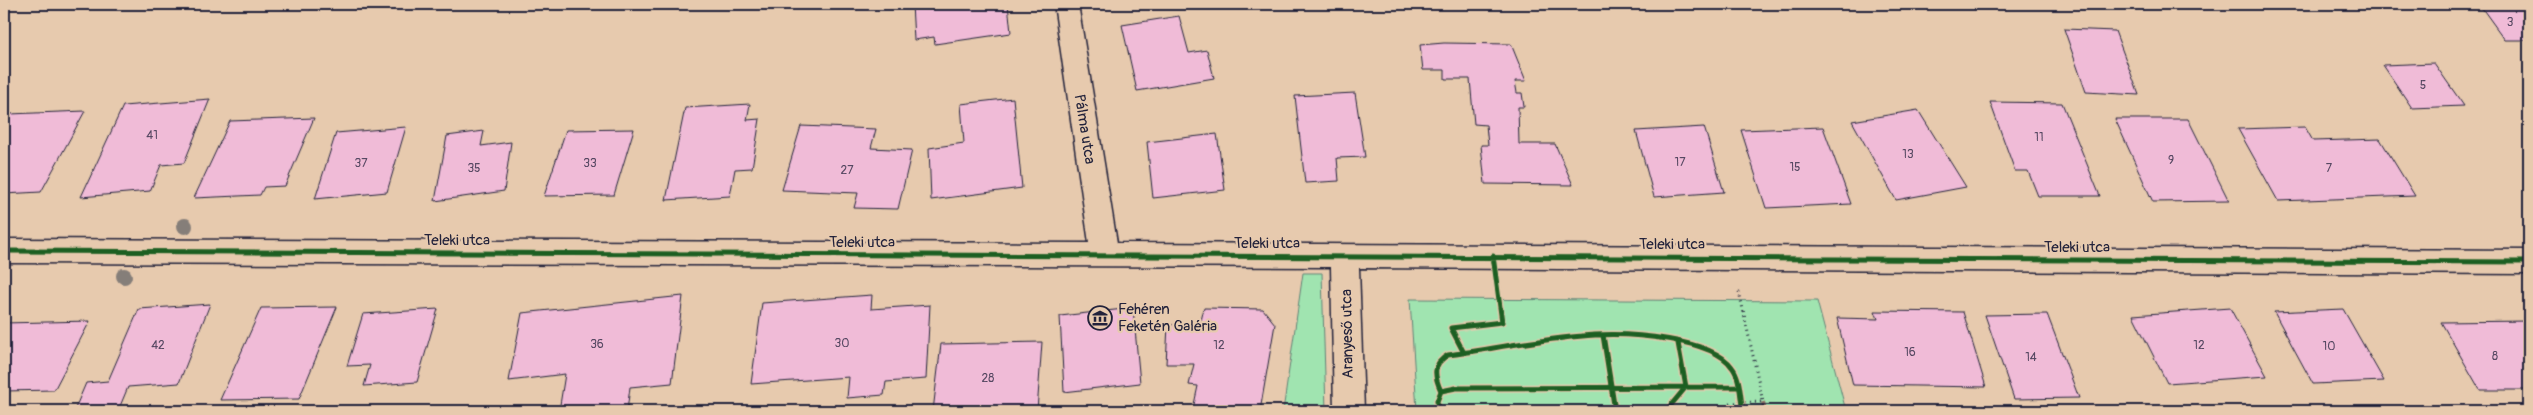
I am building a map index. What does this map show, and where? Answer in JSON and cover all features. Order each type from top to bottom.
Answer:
[{"type":"street","name":"Pálma utca","points":[[1066,4],[1105,255]]},
{"type":"street","name":"Teleki utca","points":[[4,251],[1731,257],[2529,262]]},
{"type":"street","name":"Aranyeső utca","points":[[1345,256],[1349,411]]},
{"type":"path","points":[[1729,411],[1728,403],[1763,402],[1731,257]]},
{"type":"path","points":[[1739,395],[1743,411]]},
{"type":"green space","points":[[1303,273],[1322,273],[1326,411],[1283,411]]},
{"type":"green space","points":[[1410,299],[1817,301],[1846,411],[1417,411]]},
{"type":"building","points":[[912,4],[1008,4],[1011,33],[935,44],[934,37],[914,40]]},
{"type":"building","points":[[2479,4],[2529,4],[2529,40],[2505,40]]},
{"type":"building","points":[[1179,16],[1189,53],[1207,50],[1214,78],[1137,91],[1122,25]]},
{"type":"building","points":[[2064,29],[2115,31],[2139,95],[2086,92]]},
{"type":"building","points":[[1444,43],[1511,44],[1526,81],[1515,81],[1517,93],[1522,93],[1524,107],[1518,107],[1519,144],[1555,144],[1573,185],[1485,184],[1481,145],[1488,145],[1486,125],[1474,124],[1470,79],[1445,79],[1445,70],[1423,70],[1420,45]]},
{"type":"building","points":[[2434,63],[2464,106],[2412,108],[2383,65]]},
{"type":"building","points":[[1355,93],[1365,157],[1337,158],[1339,181],[1305,183],[1295,96]]},
{"type":"building","points":[[1013,98],[1022,188],[931,200],[929,148],[964,143],[961,104]]},
{"type":"building","points":[[210,99],[184,163],[161,165],[150,191],[81,197],[123,106]]},
{"type":"building","points":[[1990,102],[2062,103],[2100,196],[2038,196],[2028,171],[2015,171]]},
{"type":"building","points":[[750,104],[747,120],[760,119],[752,168],[735,169],[730,196],[666,200],[685,108]]},
{"type":"building","points":[[1918,110],[1966,187],[1896,200],[1852,121]]},
{"type":"building","points":[[85,111],[41,192],[4,194],[4,125],[10,114]]},
{"type":"building","points":[[314,118],[285,186],[264,187],[260,195],[194,198],[230,121]]},
{"type":"building","points":[[2115,119],[2188,119],[2229,201],[2153,202]]},
{"type":"building","points":[[801,126],[876,129],[871,148],[912,150],[898,209],[854,208],[858,193],[782,190]]},
{"type":"building","points":[[406,127],[387,192],[315,199],[336,133]]},
{"type":"building","points":[[1704,127],[1724,192],[1654,197],[1636,131]]},
{"type":"building","points":[[1823,127],[1851,204],[1766,208],[1741,130]]},
{"type":"building","points":[[2305,127],[2313,141],[2380,139],[2415,196],[2278,201],[2238,129]]},
{"type":"building","points":[[634,129],[614,195],[544,196],[566,130]]},
{"type":"building","points":[[484,131],[481,146],[511,142],[504,191],[435,201],[447,136]]},
{"type":"building","points":[[1217,134],[1225,190],[1153,198],[1147,142]]},
{"type":"building","points":[[872,295],[871,309],[930,305],[926,379],[886,382],[884,395],[847,398],[849,377],[751,384],[762,303]]},
{"type":"building","points":[[683,296],[672,383],[630,387],[627,411],[559,411],[565,374],[509,381],[522,313]]},
{"type":"building","points":[[210,304],[179,383],[128,387],[118,411],[74,411],[86,383],[108,381],[139,309]]},
{"type":"building","points":[[337,307],[299,399],[220,400],[261,308]]},
{"type":"building","points":[[1133,308],[1140,383],[1064,392],[1060,316]]},
{"type":"building","points":[[1204,308],[1263,309],[1275,324],[1260,411],[1193,409],[1198,386],[1189,385],[1194,364],[1166,364],[1168,325],[1200,325]]},
{"type":"building","points":[[2230,308],[2267,376],[2167,383],[2133,315]]},
{"type":"building","points":[[438,309],[417,382],[364,386],[370,365],[347,366],[363,314]]},
{"type":"building","points":[[2343,309],[2384,381],[2313,384],[2274,312]]},
{"type":"building","points":[[1875,311],[1963,312],[1986,387],[1853,385],[1837,318],[1878,319]]},
{"type":"building","points":[[2047,314],[2079,398],[2014,399],[1985,315]]},
{"type":"building","points":[[90,321],[54,390],[4,391],[4,323]]},
{"type":"building","points":[[2529,321],[2529,390],[2480,390],[2441,322]]},
{"type":"building","points":[[1042,342],[1037,411],[933,411],[941,344]]},
{"type":"marked path","points":[[1763,402],[1765,411]]},
{"type":"cycle path","points":[[4,251],[1731,257],[2529,262]]},
{"type":"cycle path","points":[[1464,353],[1451,328],[1502,322],[1493,256]]},
{"type":"cycle path","points":[[1441,391],[1436,380],[1435,370],[1442,358],[1448,355],[1595,335],[1627,336],[1689,344],[1722,357],[1734,370],[1743,411]]},
{"type":"cycle path","points":[[1603,335],[1615,411]]},
{"type":"cycle path","points":[[1666,411],[1686,387],[1678,343]]},
{"type":"cycle path","points":[[1438,411],[1437,401],[1441,391],[1456,388],[1737,387]]},
{"type":"place","name":"Fehéren Feketén Galéria","points":[[1100,318]]}]
